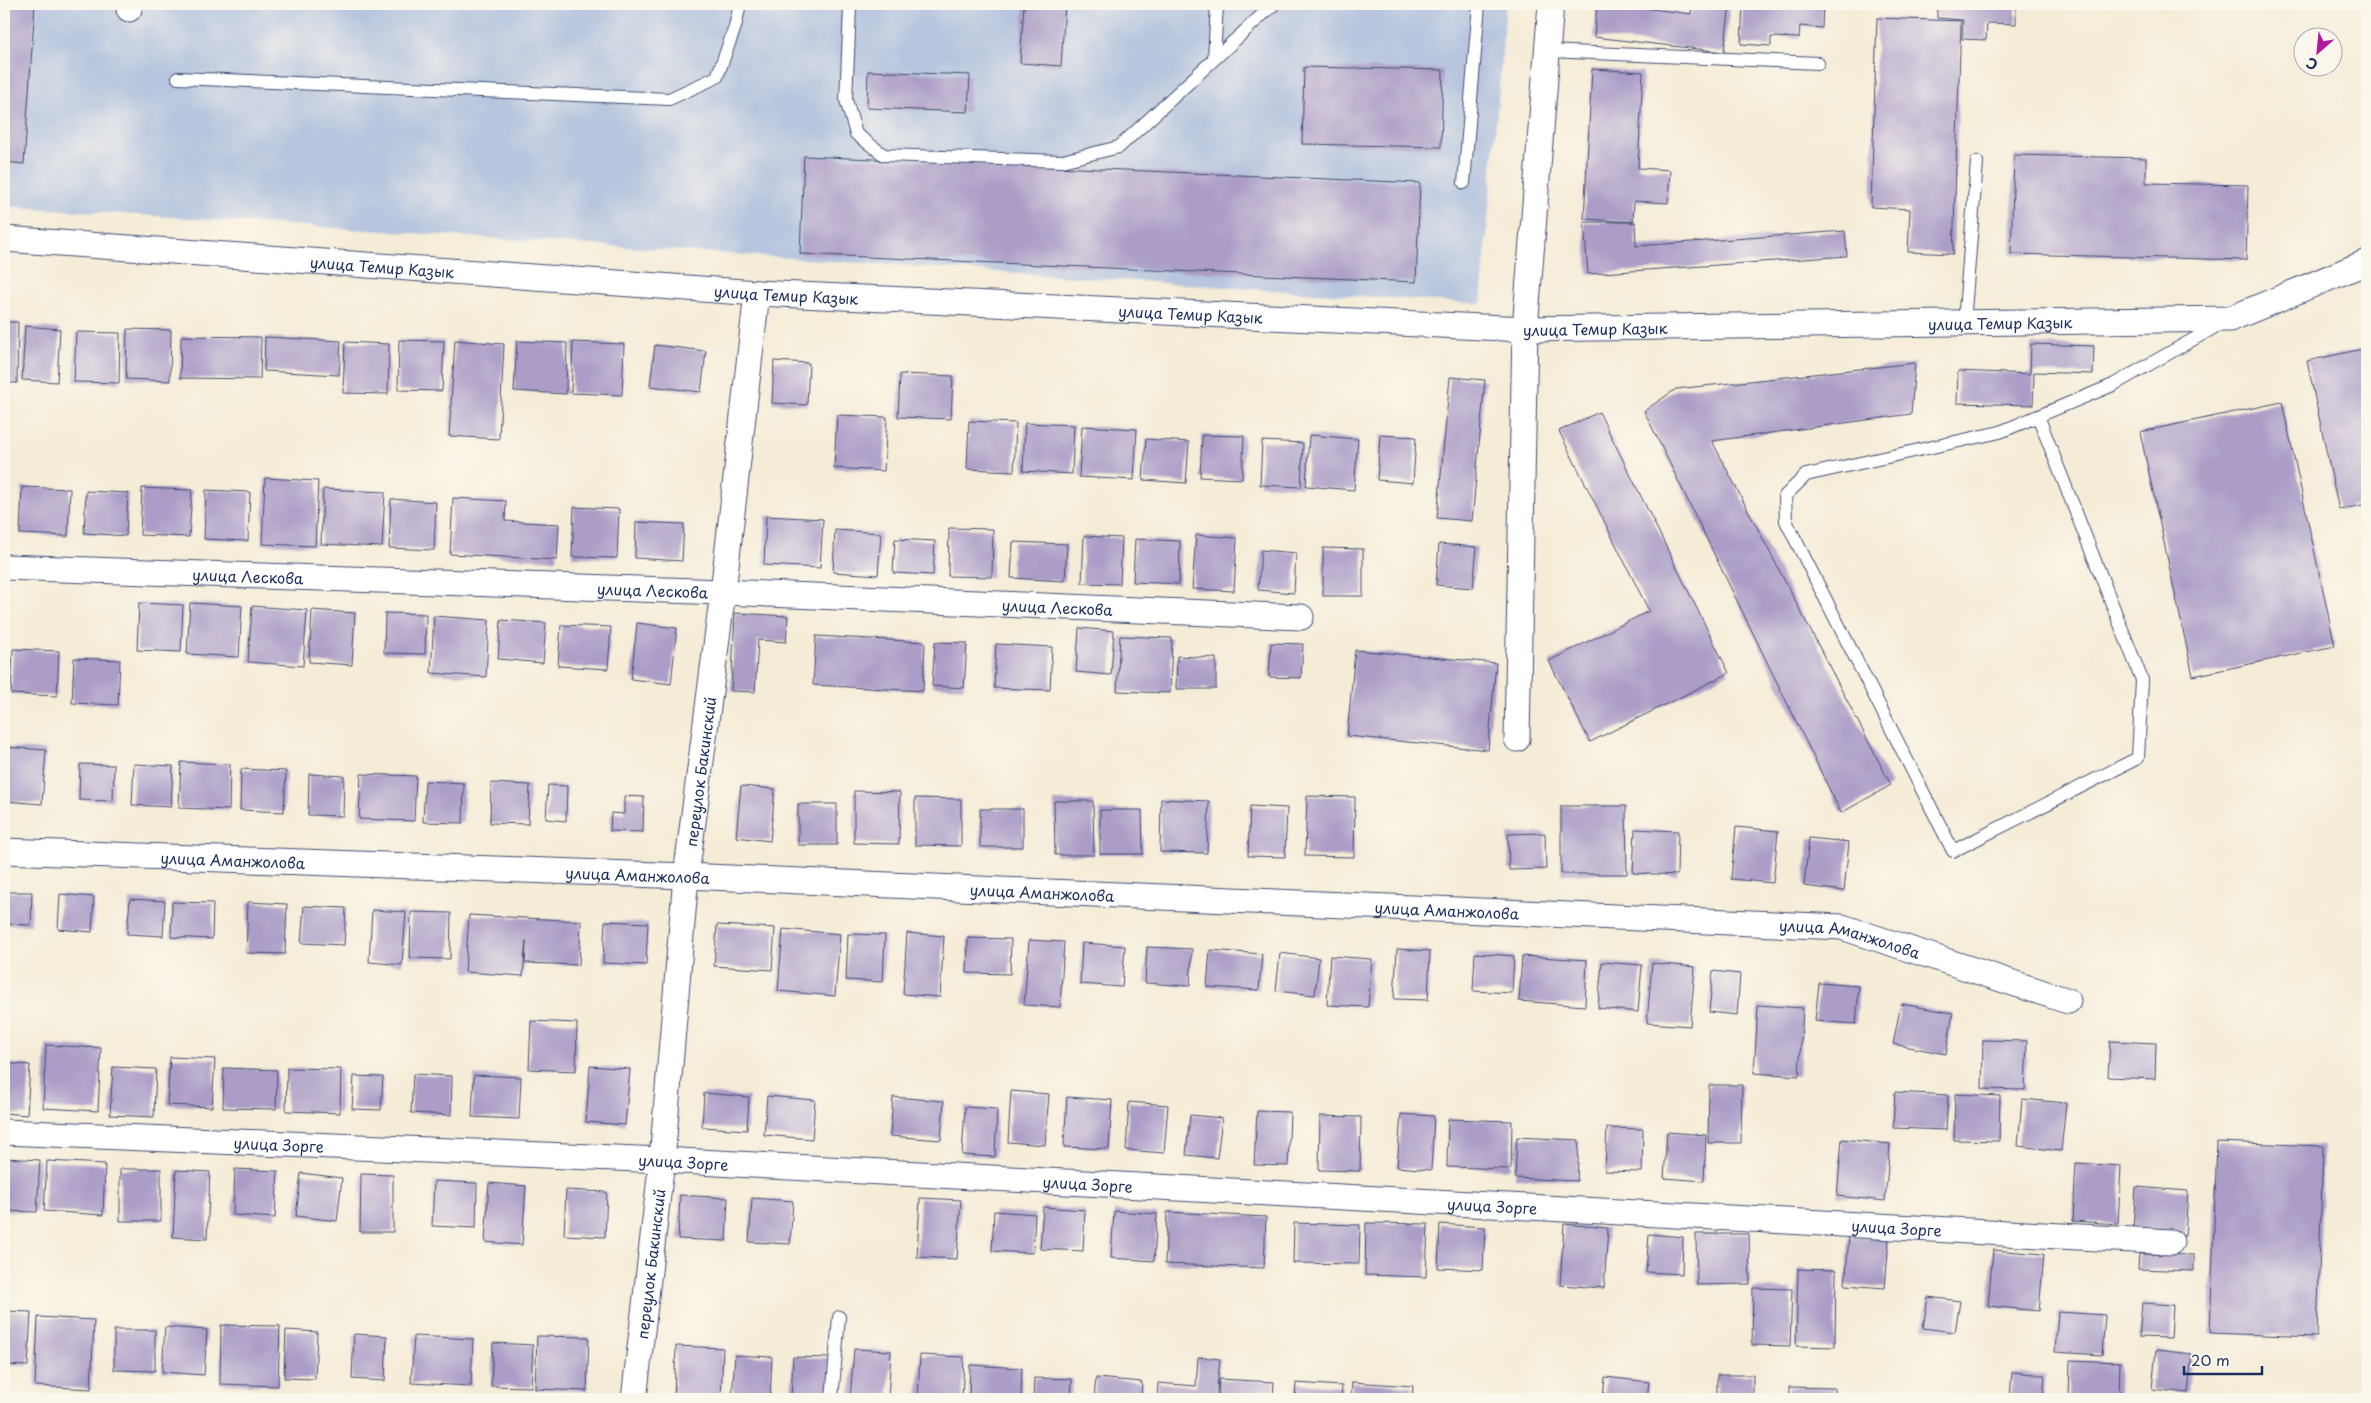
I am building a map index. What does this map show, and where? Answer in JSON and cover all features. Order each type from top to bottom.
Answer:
[{"type":"street","points":[[1516,739],[1525,329],[1551,4]]},
{"type":"street","name":"улица Темир Казык","points":[[4,239],[757,293],[1525,329],[2230,319],[2367,262]]},
{"type":"street","name":"переулок Бакинский","points":[[634,1399],[662,1160],[686,876],[757,293]]},
{"type":"street","name":"улица Лескова","points":[[4,567],[722,592],[1301,617]]},
{"type":"street","name":"улица Аманжолова","points":[[4,851],[686,876],[1842,927],[2068,1001]]},
{"type":"street","name":"улица Зорге","points":[[4,1132],[662,1160],[2172,1242]]},
{"type":"lane","points":[[178,78],[669,99],[717,77],[740,4]]},
{"type":"lane","points":[[1214,59],[1217,4]]},
{"type":"lane","points":[[850,8],[846,100],[856,134],[884,155],[1062,161],[1118,146],[1274,4]]},
{"type":"lane","points":[[1464,183],[1479,4]]},
{"type":"lane","points":[[1548,51],[1818,63]]},
{"type":"lane","points":[[1964,323],[1976,162]]},
{"type":"lane","points":[[2038,416],[2142,680],[2138,758],[1953,851],[1786,521],[1785,496],[1806,475],[2000,432],[2038,416],[2113,385],[2230,319]]},
{"type":"lane","points":[[832,1399],[839,1317]]},
{"type":"shaded area","points":[[4,4],[1506,4],[1481,304],[4,206]]},
{"type":"building","points":[[4,4],[35,4],[24,164],[4,162]]},
{"type":"building","points":[[1024,4],[1065,4],[1061,66],[1020,63]]},
{"type":"building","points":[[1597,4],[1644,4],[1644,8],[1691,14],[1692,4],[1730,4],[1724,52],[1594,37]]},
{"type":"building","points":[[1743,4],[1823,4],[1822,28],[1800,26],[1799,38],[1771,37],[1771,46],[1741,44]]},
{"type":"building","points":[[1937,4],[2016,4],[2016,24],[1987,23],[1986,40],[1962,39],[1963,20],[1937,18]]},
{"type":"building","points":[[1877,18],[1961,21],[1953,254],[1908,252],[1910,209],[1871,207]]},
{"type":"building","points":[[1304,67],[1443,70],[1441,147],[1302,144]]},
{"type":"building","points":[[1592,69],[1643,72],[1638,168],[1670,170],[1668,203],[1634,201],[1633,222],[1584,219]]},
{"type":"building","points":[[868,71],[970,75],[968,112],[867,108]]},
{"type":"building","points":[[2014,155],[2146,158],[2146,183],[2248,185],[2246,260],[2011,254]]},
{"type":"building","points":[[804,156],[1420,183],[1416,282],[800,254]]},
{"type":"building","points":[[1584,222],[1635,222],[1636,246],[1845,231],[1847,256],[1588,274]]},
{"type":"building","points":[[4,322],[18,322],[17,383],[4,383]]},
{"type":"building","points":[[25,326],[60,329],[57,382],[22,380]]},
{"type":"building","points":[[127,329],[171,330],[170,381],[126,379]]},
{"type":"building","points":[[76,332],[120,333],[119,383],[74,382]]},
{"type":"building","points":[[181,336],[261,337],[260,379],[180,378]]},
{"type":"building","points":[[265,337],[341,341],[339,375],[264,371]]},
{"type":"building","points":[[399,340],[444,341],[442,391],[398,390]]},
{"type":"building","points":[[455,340],[504,344],[499,439],[449,436]]},
{"type":"building","points":[[517,341],[567,343],[566,394],[514,391]]},
{"type":"building","points":[[345,342],[389,344],[388,394],[343,393]]},
{"type":"building","points":[[573,342],[624,344],[622,395],[571,393]]},
{"type":"building","points":[[2031,344],[2094,346],[2093,374],[2034,372],[2033,405],[1957,403],[1958,371],[2030,374]]},
{"type":"building","points":[[655,345],[706,351],[701,392],[650,386]]},
{"type":"building","points":[[2367,348],[2367,504],[2339,510],[2307,361]]},
{"type":"building","points":[[774,361],[809,363],[807,405],[772,403]]},
{"type":"building","points":[[1915,363],[1911,414],[1712,441],[1891,785],[1841,813],[1644,411],[1676,389]]},
{"type":"building","points":[[900,374],[953,376],[951,419],[898,417]]},
{"type":"building","points":[[1450,377],[1485,380],[1472,521],[1437,518]]},
{"type":"building","points":[[2282,402],[2335,646],[2193,676],[2140,432]]},
{"type":"building","points":[[1599,412],[1729,673],[1590,742],[1549,661],[1649,611],[1559,431]]},
{"type":"building","points":[[837,415],[887,417],[884,471],[834,468]]},
{"type":"building","points":[[969,421],[1016,423],[1014,471],[967,469]]},
{"type":"building","points":[[1025,423],[1074,425],[1072,474],[1023,471]]},
{"type":"building","points":[[1082,426],[1137,429],[1134,480],[1079,477]]},
{"type":"building","points":[[1202,435],[1244,436],[1242,479],[1200,477]]},
{"type":"building","points":[[1309,435],[1358,439],[1354,490],[1306,486]]},
{"type":"building","points":[[1380,435],[1416,437],[1413,483],[1377,480]]},
{"type":"building","points":[[1146,439],[1189,442],[1186,483],[1143,480]]},
{"type":"building","points":[[1262,441],[1303,443],[1301,487],[1260,485]]},
{"type":"building","points":[[265,478],[318,481],[315,546],[262,544]]},
{"type":"building","points":[[22,487],[70,489],[68,536],[20,534]]},
{"type":"building","points":[[142,488],[192,490],[189,537],[140,535]]},
{"type":"building","points":[[323,489],[385,492],[382,547],[321,544]]},
{"type":"building","points":[[206,490],[250,492],[248,541],[204,539]]},
{"type":"building","points":[[86,491],[128,493],[126,536],[84,533]]},
{"type":"building","points":[[453,498],[506,501],[505,521],[559,524],[557,560],[450,554]]},
{"type":"building","points":[[391,499],[436,502],[434,550],[389,548]]},
{"type":"building","points":[[574,507],[619,509],[617,558],[572,557]]},
{"type":"building","points":[[766,516],[823,519],[820,568],[764,565]]},
{"type":"building","points":[[636,522],[684,524],[682,561],[635,558]]},
{"type":"building","points":[[949,528],[993,529],[992,577],[948,576]]},
{"type":"building","points":[[835,530],[881,533],[878,575],[833,572]]},
{"type":"building","points":[[1196,535],[1237,538],[1234,591],[1192,589]]},
{"type":"building","points":[[1084,536],[1122,538],[1120,584],[1082,583]]},
{"type":"building","points":[[895,539],[935,541],[933,575],[893,573]]},
{"type":"building","points":[[1135,539],[1180,541],[1179,584],[1133,582]]},
{"type":"building","points":[[1013,542],[1067,544],[1065,581],[1011,578]]},
{"type":"building","points":[[1439,544],[1477,547],[1473,588],[1436,585]]},
{"type":"building","points":[[1323,548],[1363,549],[1363,596],[1323,596]]},
{"type":"building","points":[[1261,550],[1296,553],[1294,593],[1258,590]]},
{"type":"building","points":[[139,603],[183,605],[181,652],[137,650]]},
{"type":"building","points":[[190,603],[242,606],[239,657],[187,654]]},
{"type":"building","points":[[252,606],[307,610],[303,666],[248,662]]},
{"type":"building","points":[[312,610],[355,613],[352,665],[309,662]]},
{"type":"building","points":[[385,613],[426,614],[425,654],[384,653]]},
{"type":"building","points":[[735,613],[788,616],[786,642],[758,640],[755,692],[731,691]]},
{"type":"building","points":[[434,616],[489,620],[486,677],[431,673]]},
{"type":"building","points":[[501,620],[546,623],[543,663],[498,659]]},
{"type":"building","points":[[637,623],[677,628],[671,684],[631,679]]},
{"type":"building","points":[[561,625],[611,627],[608,669],[558,666]]},
{"type":"building","points":[[1079,628],[1114,631],[1111,675],[1076,672]]},
{"type":"building","points":[[816,636],[925,642],[923,691],[813,685]]},
{"type":"building","points":[[1120,636],[1172,638],[1170,693],[1117,691]]},
{"type":"building","points":[[935,642],[967,643],[964,688],[932,686]]},
{"type":"building","points":[[1271,643],[1303,644],[1301,678],[1269,677]]},
{"type":"building","points":[[996,644],[1052,647],[1050,690],[994,688]]},
{"type":"building","points":[[13,649],[59,651],[57,696],[11,694]]},
{"type":"building","points":[[1355,650],[1496,663],[1488,750],[1347,736]]},
{"type":"building","points":[[1177,656],[1216,658],[1216,689],[1176,689]]},
{"type":"building","points":[[74,658],[120,660],[118,705],[72,703]]},
{"type":"building","points":[[4,747],[46,750],[42,804],[4,801]]},
{"type":"building","points":[[181,762],[230,764],[229,810],[179,808]]},
{"type":"building","points":[[80,764],[114,765],[113,801],[79,800]]},
{"type":"building","points":[[134,764],[173,766],[171,807],[132,805]]},
{"type":"building","points":[[241,769],[286,771],[284,812],[240,810]]},
{"type":"building","points":[[309,774],[344,776],[343,816],[308,815]]},
{"type":"building","points":[[361,774],[416,776],[414,821],[359,819]]},
{"type":"building","points":[[425,781],[464,783],[463,823],[423,822]]},
{"type":"building","points":[[491,783],[530,785],[528,824],[490,823]]},
{"type":"building","points":[[548,785],[567,786],[566,821],[546,819]]},
{"type":"building","points":[[741,786],[775,789],[770,841],[736,837]]},
{"type":"building","points":[[854,791],[900,792],[899,844],[854,843]]},
{"type":"building","points":[[624,796],[644,797],[643,832],[610,831],[611,813],[624,814]]},
{"type":"building","points":[[1307,796],[1355,797],[1354,857],[1305,856]]},
{"type":"building","points":[[915,798],[961,799],[961,846],[915,845]]},
{"type":"building","points":[[1161,799],[1209,801],[1207,853],[1160,852]]},
{"type":"building","points":[[1054,801],[1093,801],[1094,855],[1055,855]]},
{"type":"building","points":[[798,804],[837,804],[837,845],[798,845]]},
{"type":"building","points":[[1250,806],[1287,808],[1285,857],[1248,856]]},
{"type":"building","points":[[1561,806],[1626,806],[1627,874],[1561,874]]},
{"type":"building","points":[[980,809],[1023,809],[1023,847],[980,847]]},
{"type":"building","points":[[1100,810],[1142,810],[1143,854],[1100,854]]},
{"type":"building","points":[[1736,827],[1778,831],[1773,883],[1731,879]]},
{"type":"building","points":[[1635,829],[1678,831],[1677,875],[1633,873]]},
{"type":"building","points":[[1545,833],[1546,869],[1509,870],[1508,834]]},
{"type":"building","points":[[1809,838],[1849,842],[1844,891],[1804,886]]},
{"type":"building","points":[[4,892],[32,892],[31,925],[4,924]]},
{"type":"building","points":[[60,894],[94,897],[92,932],[58,929]]},
{"type":"building","points":[[130,899],[165,901],[163,936],[127,934]]},
{"type":"building","points":[[172,902],[213,903],[212,939],[171,937]]},
{"type":"building","points":[[248,902],[287,904],[285,954],[246,953]]},
{"type":"building","points":[[304,906],[346,908],[344,945],[301,943]]},
{"type":"building","points":[[372,910],[406,912],[402,965],[369,962]]},
{"type":"building","points":[[411,912],[451,913],[450,959],[410,958]]},
{"type":"building","points":[[469,915],[581,921],[579,965],[525,963],[526,941],[523,976],[465,972]]},
{"type":"building","points":[[605,921],[648,923],[646,965],[603,963]]},
{"type":"building","points":[[717,925],[775,928],[772,970],[714,966]]},
{"type":"building","points":[[783,929],[840,934],[835,996],[778,991]]},
{"type":"building","points":[[907,933],[944,936],[940,997],[903,994]]},
{"type":"building","points":[[848,934],[885,935],[883,982],[846,980]]},
{"type":"building","points":[[968,938],[1011,939],[1010,974],[967,973]]},
{"type":"building","points":[[1029,940],[1064,942],[1060,1007],[1024,1005]]},
{"type":"building","points":[[1082,943],[1125,946],[1122,987],[1080,984]]},
{"type":"building","points":[[1147,947],[1192,949],[1190,986],[1145,983]]},
{"type":"building","points":[[1397,949],[1430,951],[1428,1000],[1394,999]]},
{"type":"building","points":[[1210,950],[1262,954],[1259,990],[1207,987]]},
{"type":"building","points":[[1280,953],[1319,958],[1315,995],[1276,991]]},
{"type":"building","points":[[1475,953],[1514,956],[1512,993],[1473,991]]},
{"type":"building","points":[[1330,956],[1372,959],[1368,1007],[1327,1005]]},
{"type":"building","points":[[1522,956],[1587,960],[1585,1006],[1519,1001]]},
{"type":"building","points":[[1602,962],[1642,965],[1638,1012],[1598,1008]]},
{"type":"building","points":[[1652,963],[1695,967],[1690,1026],[1647,1023]]},
{"type":"building","points":[[1713,971],[1740,974],[1737,1015],[1709,1012]]},
{"type":"building","points":[[1819,983],[1859,986],[1856,1024],[1815,1021]]},
{"type":"building","points":[[1901,1004],[1953,1013],[1946,1054],[1893,1044]]},
{"type":"building","points":[[1758,1005],[1803,1008],[1799,1076],[1754,1073]]},
{"type":"building","points":[[531,1021],[577,1023],[576,1071],[529,1069]]},
{"type":"building","points":[[1983,1040],[2027,1041],[2025,1090],[1982,1089]]},
{"type":"building","points":[[2110,1041],[2156,1043],[2155,1079],[2108,1077]]},
{"type":"building","points":[[46,1045],[101,1048],[98,1111],[43,1108]]},
{"type":"building","points":[[170,1057],[215,1059],[212,1107],[167,1105]]},
{"type":"building","points":[[4,1063],[30,1065],[27,1115],[4,1113]]},
{"type":"building","points":[[590,1066],[630,1069],[625,1125],[586,1122]]},
{"type":"building","points":[[113,1067],[156,1069],[154,1117],[110,1115]]},
{"type":"building","points":[[224,1068],[277,1070],[276,1109],[223,1108]]},
{"type":"building","points":[[287,1068],[341,1069],[340,1113],[286,1111]]},
{"type":"building","points":[[413,1074],[452,1076],[451,1115],[411,1113]]},
{"type":"building","points":[[474,1075],[521,1077],[519,1119],[472,1117]]},
{"type":"building","points":[[354,1076],[383,1077],[381,1110],[352,1109]]},
{"type":"building","points":[[1709,1085],[1742,1085],[1741,1143],[1708,1143]]},
{"type":"building","points":[[1011,1091],[1049,1094],[1045,1145],[1008,1142]]},
{"type":"building","points":[[1895,1092],[1948,1095],[1946,1130],[1893,1128]]},
{"type":"building","points":[[704,1093],[749,1097],[747,1130],[702,1127]]},
{"type":"building","points":[[1955,1094],[2000,1096],[1999,1141],[1954,1140]]},
{"type":"building","points":[[767,1096],[815,1100],[812,1139],[764,1135]]},
{"type":"building","points":[[893,1097],[944,1101],[941,1140],[890,1136]]},
{"type":"building","points":[[1067,1097],[1112,1100],[1109,1149],[1064,1147]]},
{"type":"building","points":[[2022,1099],[2066,1103],[2061,1151],[2018,1146]]},
{"type":"building","points":[[1129,1102],[1168,1105],[1164,1153],[1126,1150]]},
{"type":"building","points":[[965,1107],[997,1109],[995,1157],[962,1155]]},
{"type":"building","points":[[1257,1111],[1290,1112],[1288,1166],[1254,1165]]},
{"type":"building","points":[[1401,1114],[1434,1116],[1431,1170],[1397,1167]]},
{"type":"building","points":[[1190,1115],[1222,1118],[1217,1158],[1186,1155]]},
{"type":"building","points":[[1320,1116],[1361,1117],[1360,1171],[1319,1170]]},
{"type":"building","points":[[1448,1119],[1512,1121],[1511,1169],[1447,1167]]},
{"type":"building","points":[[1607,1128],[1643,1129],[1642,1172],[1605,1171]]},
{"type":"building","points":[[1667,1132],[1706,1135],[1704,1181],[1664,1178]]},
{"type":"building","points":[[1517,1137],[1579,1140],[1577,1181],[1515,1178]]},
{"type":"building","points":[[1842,1139],[1890,1144],[1885,1201],[1837,1196]]},
{"type":"building","points":[[2217,1142],[2323,1146],[2317,1337],[2210,1333]]},
{"type":"building","points":[[4,1158],[40,1160],[37,1212],[4,1211]]},
{"type":"building","points":[[47,1161],[105,1164],[103,1215],[44,1211]]},
{"type":"building","points":[[2076,1163],[2121,1166],[2118,1224],[2073,1221]]},
{"type":"building","points":[[120,1169],[161,1169],[161,1221],[120,1221]]},
{"type":"building","points":[[235,1169],[278,1171],[275,1218],[233,1215]]},
{"type":"building","points":[[176,1170],[210,1172],[207,1239],[173,1237]]},
{"type":"building","points":[[301,1173],[342,1178],[337,1221],[296,1216]]},
{"type":"building","points":[[361,1174],[393,1175],[393,1232],[360,1232]]},
{"type":"building","points":[[434,1181],[477,1183],[476,1228],[432,1226]]},
{"type":"building","points":[[489,1183],[526,1186],[522,1245],[485,1242]]},
{"type":"building","points":[[2136,1187],[2188,1191],[2185,1236],[2133,1231]]},
{"type":"building","points":[[566,1190],[607,1192],[605,1237],[564,1235]]},
{"type":"building","points":[[680,1195],[728,1198],[726,1241],[678,1239]]},
{"type":"building","points":[[752,1198],[793,1201],[790,1244],[749,1242]]},
{"type":"building","points":[[920,1198],[961,1200],[957,1259],[917,1257]]},
{"type":"building","points":[[1043,1207],[1085,1210],[1083,1251],[1040,1249]]},
{"type":"building","points":[[994,1211],[1035,1214],[1033,1253],[992,1251]]},
{"type":"building","points":[[1114,1211],[1157,1214],[1154,1261],[1111,1258]]},
{"type":"building","points":[[1167,1212],[1266,1217],[1264,1268],[1165,1264]]},
{"type":"building","points":[[1294,1223],[1360,1225],[1359,1264],[1293,1263]]},
{"type":"building","points":[[1366,1223],[1428,1224],[1426,1277],[1365,1275]]},
{"type":"building","points":[[1440,1224],[1485,1227],[1483,1270],[1438,1268]]},
{"type":"building","points":[[1564,1224],[1608,1228],[1604,1288],[1560,1285]]},
{"type":"building","points":[[1649,1234],[1683,1237],[1682,1274],[1646,1272]]},
{"type":"building","points":[[1696,1234],[1749,1234],[1750,1284],[1697,1285]]},
{"type":"building","points":[[1849,1237],[1889,1240],[1885,1288],[1845,1285]]},
{"type":"building","points":[[1993,1250],[2044,1254],[2039,1311],[1988,1306]]},
{"type":"building","points":[[2139,1254],[2194,1255],[2194,1271],[2138,1269]]},
{"type":"building","points":[[1798,1269],[1836,1270],[1835,1347],[1796,1346]]},
{"type":"building","points":[[1753,1288],[1792,1289],[1790,1346],[1752,1345]]},
{"type":"building","points":[[1928,1297],[1960,1301],[1955,1332],[1923,1328]]},
{"type":"building","points":[[2142,1303],[2173,1305],[2171,1338],[2139,1337]]},
{"type":"building","points":[[4,1311],[31,1312],[28,1366],[4,1365]]},
{"type":"building","points":[[2058,1312],[2105,1315],[2102,1355],[2055,1352]]},
{"type":"building","points":[[38,1317],[94,1320],[91,1389],[35,1386]]},
{"type":"building","points":[[221,1325],[280,1326],[278,1386],[220,1384]]},
{"type":"building","points":[[165,1327],[207,1330],[204,1375],[162,1372]]},
{"type":"building","points":[[114,1330],[155,1330],[155,1371],[114,1370]]},
{"type":"building","points":[[286,1330],[317,1332],[315,1379],[284,1378]]},
{"type":"building","points":[[354,1334],[387,1336],[385,1381],[352,1379]]},
{"type":"building","points":[[414,1336],[473,1339],[471,1386],[411,1383]]},
{"type":"building","points":[[537,1336],[589,1337],[587,1391],[535,1389]]},
{"type":"building","points":[[493,1343],[533,1345],[531,1387],[491,1386]]},
{"type":"building","points":[[676,1346],[723,1348],[721,1399],[674,1397]]},
{"type":"building","points":[[854,1349],[891,1351],[888,1399],[850,1399]]},
{"type":"building","points":[[2156,1350],[2192,1354],[2188,1393],[2152,1389]]},
{"type":"building","points":[[735,1355],[772,1357],[770,1399],[732,1399]]},
{"type":"building","points":[[920,1355],[964,1357],[962,1399],[918,1399]]},
{"type":"building","points":[[793,1357],[831,1358],[830,1399],[791,1399]]},
{"type":"building","points":[[1198,1357],[1220,1359],[1216,1399],[1157,1399],[1158,1383],[1196,1386]]},
{"type":"building","points":[[2070,1360],[2120,1362],[2119,1399],[2069,1399]]},
{"type":"building","points":[[970,1365],[1022,1368],[1021,1399],[969,1399]]},
{"type":"building","points":[[2012,1372],[2045,1375],[2043,1399],[2010,1399]]},
{"type":"building","points":[[1717,1375],[1753,1375],[1753,1399],[1717,1399]]},
{"type":"building","points":[[1605,1377],[1649,1382],[1647,1399],[1603,1399]]},
{"type":"building","points":[[1034,1378],[1072,1379],[1071,1399],[1033,1399]]},
{"type":"building","points":[[1096,1378],[1142,1382],[1141,1399],[1094,1399]]},
{"type":"building","points":[[1219,1379],[1274,1382],[1273,1399],[1218,1399]]},
{"type":"building","points":[[1352,1382],[1413,1386],[1412,1399],[1351,1399]]},
{"type":"building","points":[[1296,1383],[1342,1386],[1341,1399],[1295,1399]]},
{"type":"building","points":[[1789,1387],[1834,1388],[1834,1399],[1789,1399]]}]
